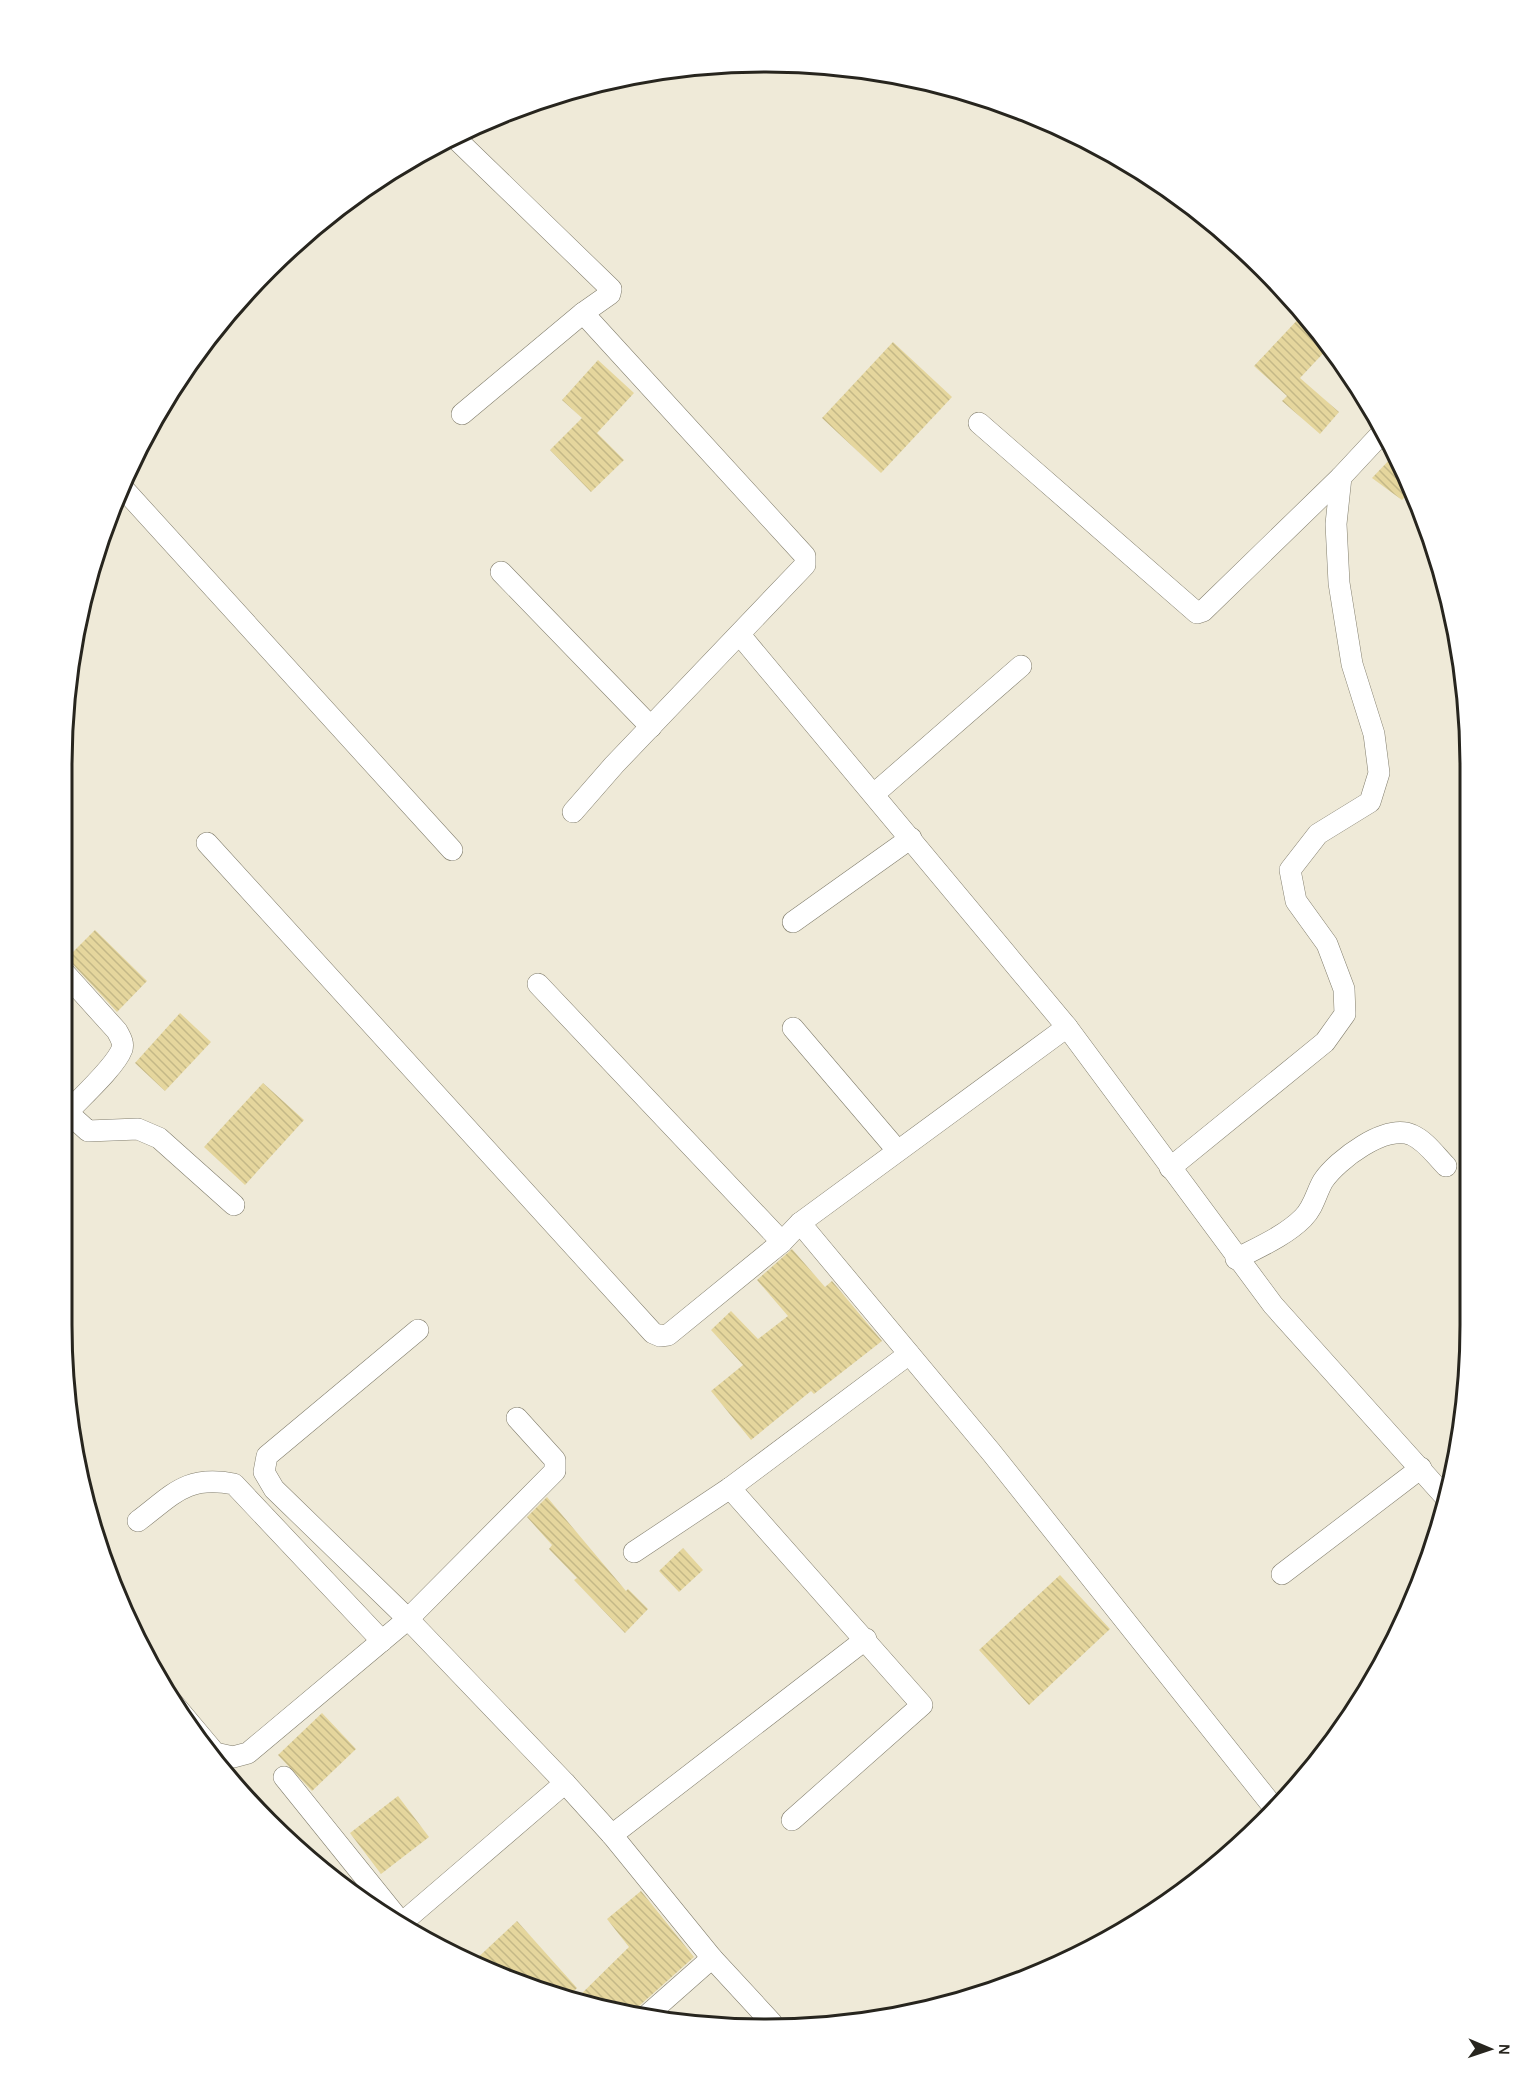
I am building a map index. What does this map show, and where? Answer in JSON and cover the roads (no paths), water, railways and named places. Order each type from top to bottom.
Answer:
[{"type":"street","points":[[461,143],[609,285],[610,294],[583,313],[462,414]]},
{"type":"street","points":[[573,812],[805,565],[805,556],[583,313]]},
{"type":"street","points":[[978,423],[1188,608],[1197,613],[1203,612],[1341,477],[1377,438]]},
{"type":"street","points":[[1170,1168],[1325,1042],[1345,1014],[1344,989],[1341,980],[1327,944],[1296,900],[1290,870],[1318,834],[1370,802],[1379,773],[1374,734],[1352,664],[1339,583],[1336,524],[1341,477]]},
{"type":"street","points":[[128,494],[452,850]]},
{"type":"street","points":[[501,572],[651,727]]},
{"type":"street","points":[[740,635],[1066,1027],[1236,1259],[1273,1305],[1440,1490]]},
{"type":"street","points":[[873,794],[1022,666]]},
{"type":"street","points":[[793,922],[911,838]]},
{"type":"street","points":[[207,843],[653,1333],[660,1336],[668,1335],[782,1242],[800,1223],[1066,1027]]},
{"type":"street","points":[[72,981],[117,1031],[122,1040],[122,1048],[112,1064],[72,1106]]},
{"type":"street","points":[[538,984],[782,1242]]},
{"type":"street","points":[[793,1028],[897,1150]]},
{"type":"street","points":[[72,1120],[88,1131],[138,1129],[159,1138],[234,1204]]},
{"type":"street","points":[[1236,1259],[1290,1229],[1302,1219],[1314,1203],[1324,1179],[1365,1144],[1383,1134],[1413,1135],[1446,1166]]},
{"type":"street","points":[[800,1223],[909,1354],[1270,1802]]},
{"type":"street","points":[[418,1330],[267,1456],[264,1472],[274,1489],[408,1619],[612,1835],[712,1958],[767,2019]]},
{"type":"street","points":[[634,1552],[730,1488],[909,1354]]},
{"type":"street","points":[[221,1754],[233,1757],[248,1753],[408,1619],[555,1471],[555,1460],[517,1418]]},
{"type":"street","points":[[1282,1574],[1421,1468]]},
{"type":"street","points":[[138,1521],[185,1486],[199,1480],[234,1484],[382,1641]]},
{"type":"street","points":[[730,1488],[922,1705],[792,1820]]},
{"type":"street","points":[[612,1835],[866,1639]]},
{"type":"street","points":[[284,1777],[391,1909]]},
{"type":"street","points":[[406,1918],[565,1784]]},
{"type":"street","points":[[654,2010],[712,1958]]}]
